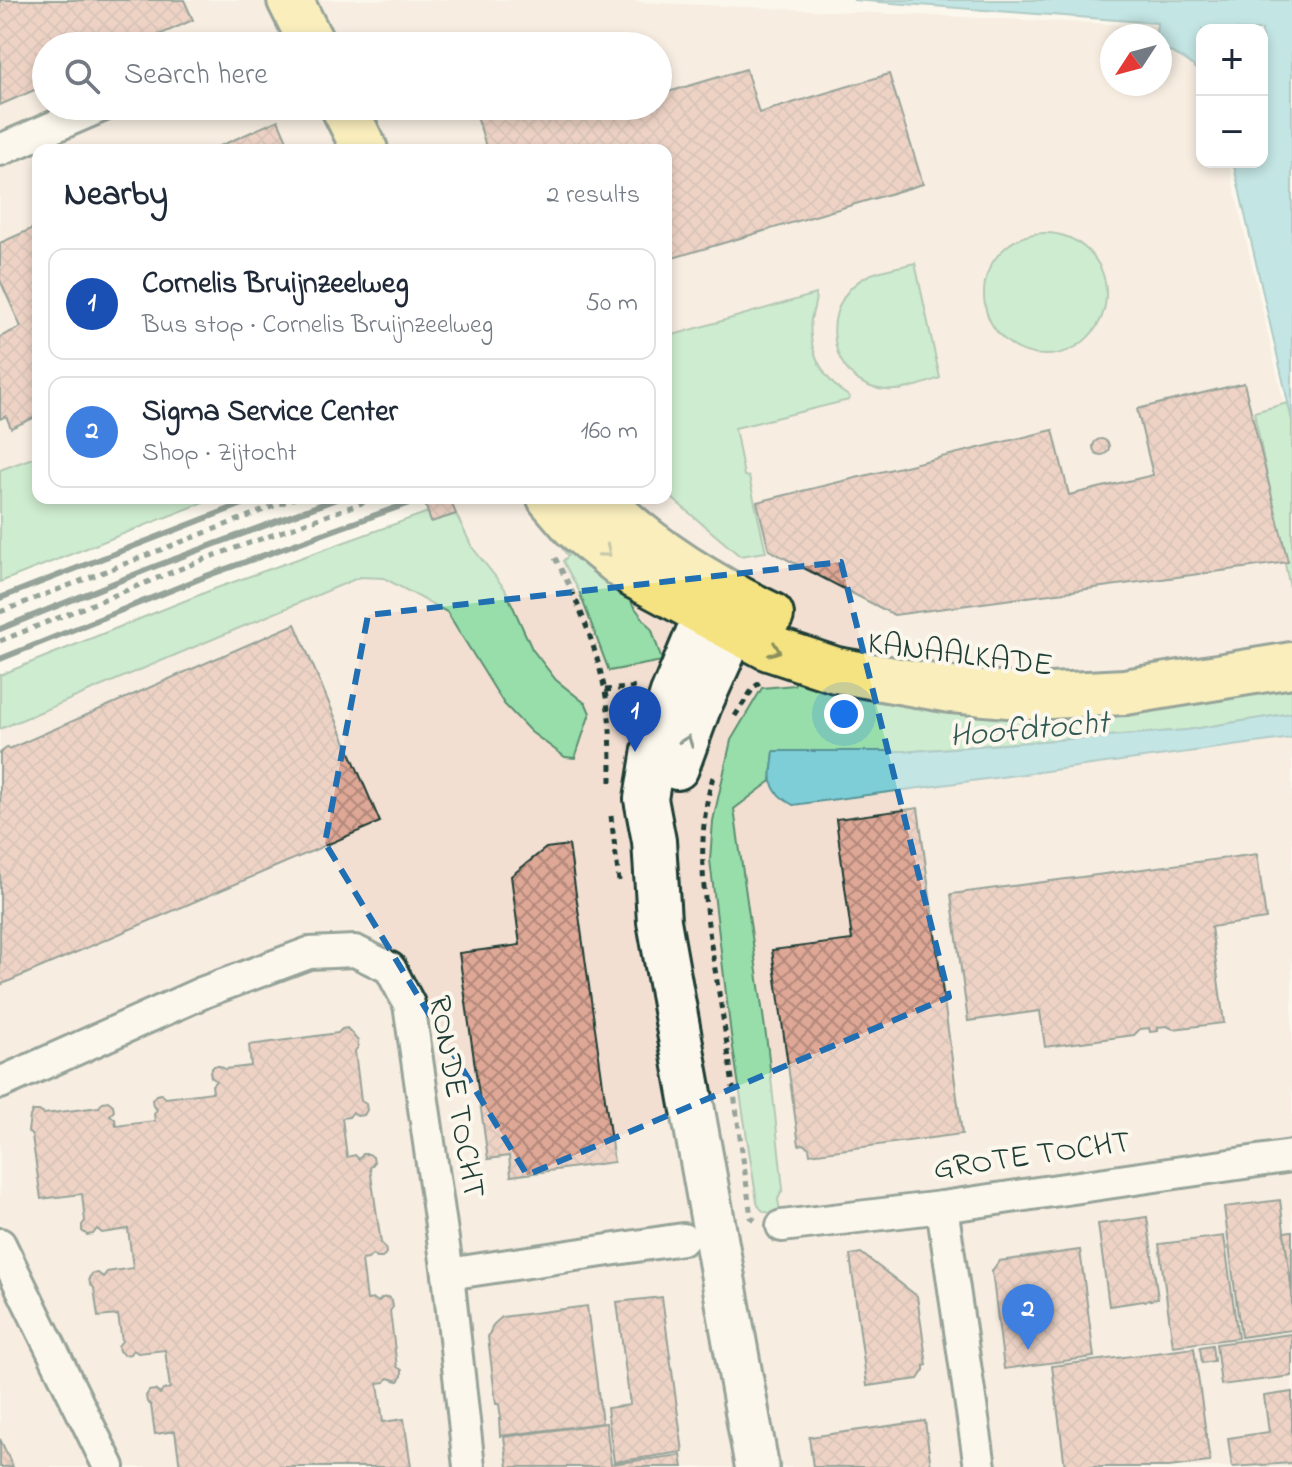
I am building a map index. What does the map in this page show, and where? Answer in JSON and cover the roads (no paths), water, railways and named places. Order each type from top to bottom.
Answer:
[{"type":"main road","points":[[290,0],[306,32]]},
{"type":"main road","points":[[350,120],[362,144]]},
{"type":"main road","points":[[555,504],[574,526],[635,576],[723,614]]},
{"type":"main road","points":[[606,504],[723,614]]},
{"type":"main road","points":[[723,614],[672,694],[654,750],[646,799],[654,841],[659,921],[757,1467]]},
{"type":"main road","name":"KANAALKADE","points":[[723,614],[797,628],[909,656],[995,667],[1069,670],[1292,645]]},
{"type":"main road","name":"KANAALKADE","points":[[723,614],[769,648],[836,670],[951,690],[1031,697],[1125,692],[1292,665]]},
{"type":"street","points":[[0,150],[70,120]]},
{"type":"street","name":"RONDE TOCHT","points":[[0,1083],[231,982],[309,953],[355,951],[390,968],[409,1004],[448,1274],[469,1467]]},
{"type":"street","name":"GROTE TOCHT","points":[[782,1226],[942,1207],[1292,1156]]},
{"type":"street","points":[[942,1207],[980,1467]]},
{"type":"street","points":[[448,1274],[683,1239]]},
{"type":"street","points":[[0,1244],[109,1467]]},
{"type":"water","points":[[853,0],[1292,0],[1292,420],[1234,168],[1268,168],[1268,24],[1196,24],[1196,69],[1172,53],[1172,24]]},
{"type":"water","points":[[1292,713],[1292,738],[793,805],[778,794],[772,783],[774,751],[914,751],[1187,730]]},
{"type":"railway","points":[[0,598],[243,504]]},
{"type":"railway","points":[[0,629],[156,566],[323,504]]},
{"type":"railway","points":[[0,659],[209,575],[406,504]]},
{"type":"place","name":"Cornelis Bruijnzeelweg","points":[[635,752]]},
{"type":"place","name":"Sigma Service Center","points":[[1028,1350]]},
{"type":"water label","name":"Hoofdtocht","points":[[1029,731]]}]
